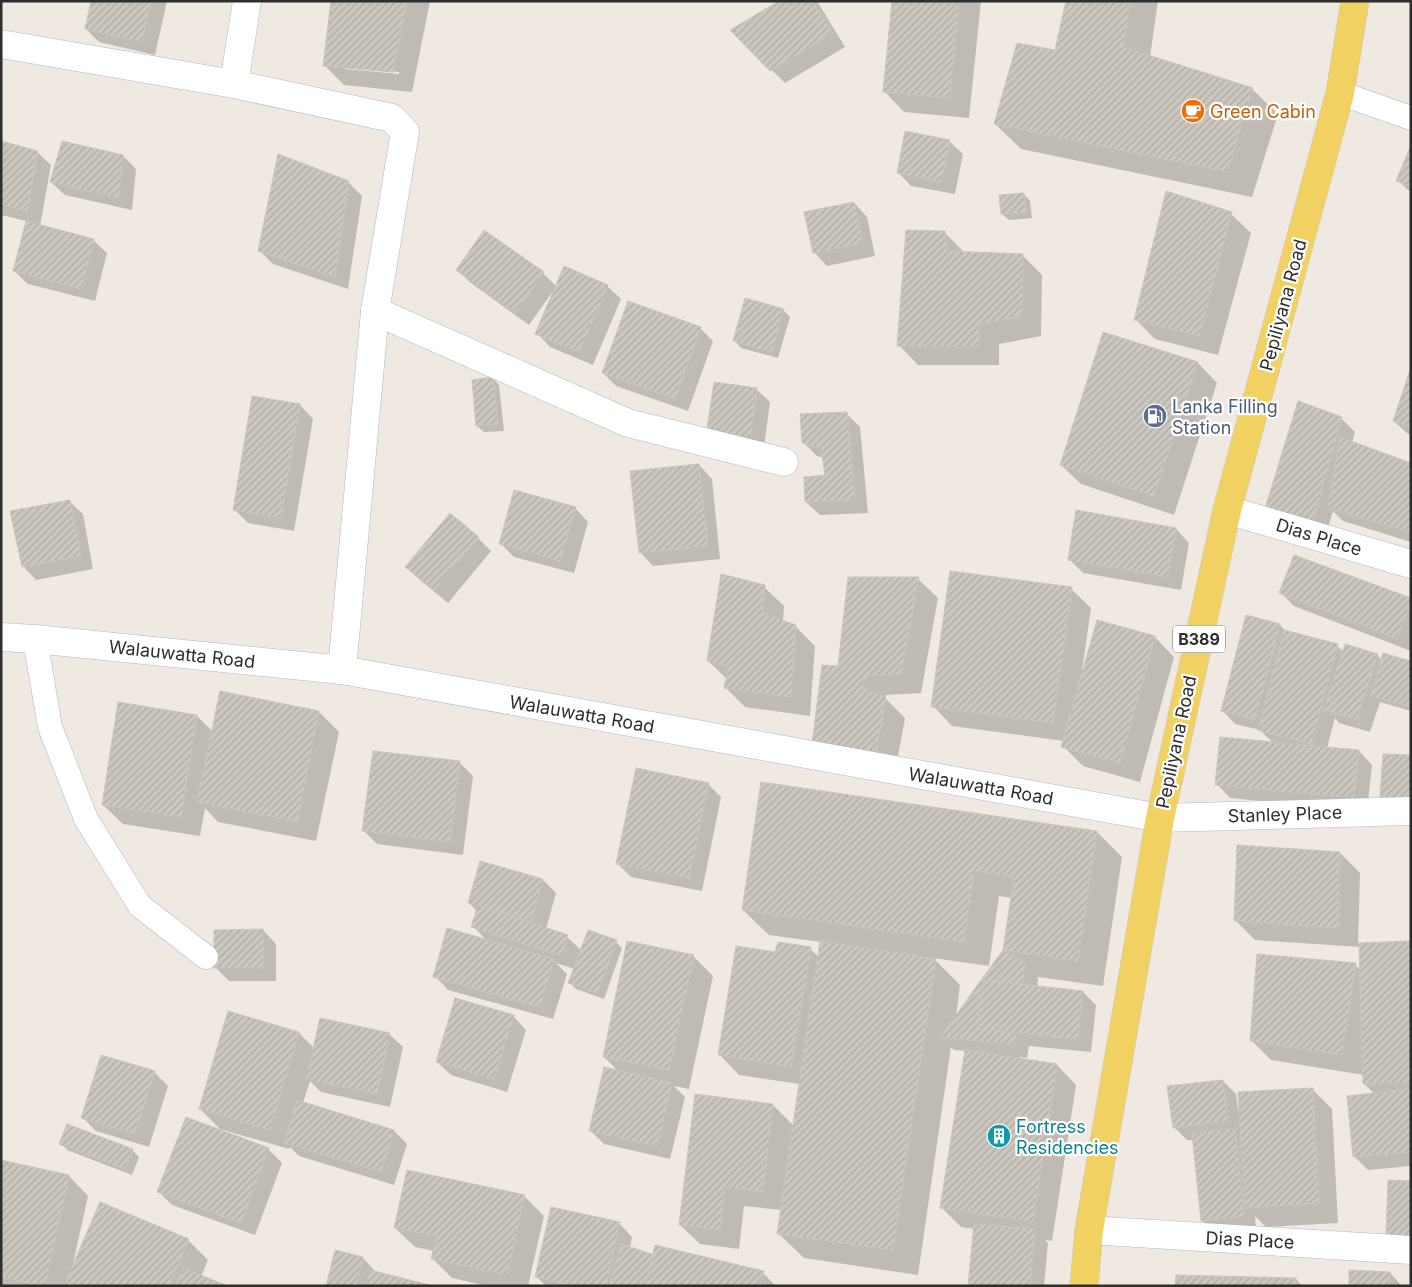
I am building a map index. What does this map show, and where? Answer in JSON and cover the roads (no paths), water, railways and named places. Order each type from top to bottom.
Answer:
[{"type":"main road","name":"Pepiliyana Road","points":[[1084,1286],[1089,1230],[1160,818],[1227,510],[1340,93],[1355,1]]},
{"type":"street","points":[[234,84],[247,1]]},
{"type":"street","points":[[1,44],[234,84],[392,118],[405,132],[375,312],[342,670]]},
{"type":"street","points":[[375,312],[628,423],[784,462]]},
{"type":"street","name":"Dias Place","points":[[1227,510],[1411,564]]},
{"type":"street","name":"Walauwatta Road","points":[[1,637],[342,670],[1160,818]]},
{"type":"street","name":"Stanley Place","points":[[1160,818],[1411,811]]},
{"type":"street","name":"Dias Place","points":[[1089,1230],[1411,1250]]},
{"type":"lane","points":[[1340,93],[1411,118]]},
{"type":"lane","points":[[35,639],[50,727],[86,819],[140,906],[206,957]]},
{"type":"place","name":"Green Cabin","points":[[1193,111]]},
{"type":"place","name":"Lanka Filling Station","points":[[1155,416]]},
{"type":"place","name":"Fortress Residencies","points":[[999,1136]]}]
